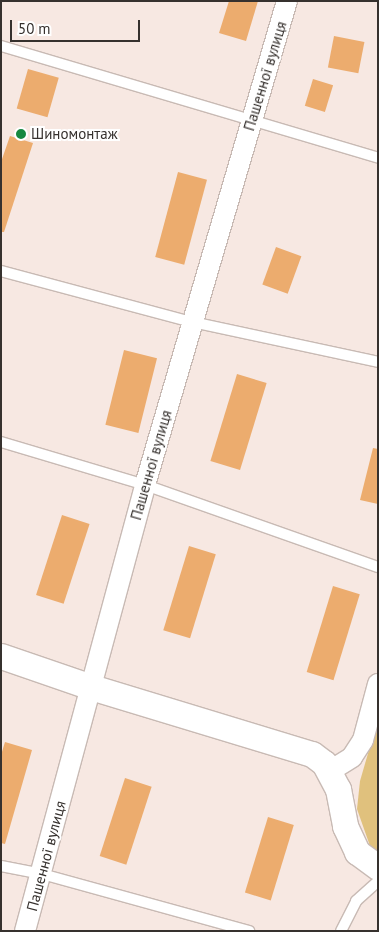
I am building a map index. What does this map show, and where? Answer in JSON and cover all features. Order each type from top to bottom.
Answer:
[{"type":"street","name":"Пашенної вулиця","points":[[25,931],[42,874],[145,485],[287,1]]},
{"type":"street","points":[[1,656],[91,687],[312,754],[324,763],[338,789],[345,826],[357,852],[378,867]]},
{"type":"street","points":[[330,772],[352,756],[363,740],[378,684]]},
{"type":"lane","points":[[1,46],[378,158]]},
{"type":"lane","points":[[1,271],[192,322],[378,362]]},
{"type":"lane","points":[[1,442],[145,485],[378,567]]},
{"type":"lane","points":[[1,866],[42,874],[249,931]]},
{"type":"lane","points":[[341,931],[356,901],[378,881]]},
{"type":"shaded area","points":[[378,719],[378,853],[370,846],[357,809],[360,781]]},
{"type":"building","points":[[229,1],[258,1],[246,41],[219,33]]},
{"type":"building","points":[[334,36],[364,42],[358,73],[328,67]]},
{"type":"building","points":[[28,69],[59,78],[47,117],[17,108]]},
{"type":"building","points":[[313,79],[333,85],[325,112],[305,106]]},
{"type":"building","points":[[10,136],[33,143],[4,232],[1,232],[1,162]]},
{"type":"building","points":[[178,172],[207,180],[184,265],[155,257]]},
{"type":"building","points":[[276,247],[301,256],[288,294],[262,285]]},
{"type":"building","points":[[124,350],[157,358],[138,433],[105,425]]},
{"type":"building","points":[[237,374],[267,383],[240,470],[210,461]]},
{"type":"building","points":[[373,448],[378,449],[378,504],[360,500]]},
{"type":"building","points":[[62,515],[90,524],[64,604],[36,595]]},
{"type":"building","points":[[189,546],[216,554],[190,638],[163,630]]},
{"type":"building","points":[[333,586],[360,594],[333,680],[307,672]]},
{"type":"building","points":[[5,742],[32,750],[5,844],[1,843],[1,755]]},
{"type":"building","points":[[125,778],[152,787],[126,865],[100,856]]},
{"type":"building","points":[[268,817],[294,825],[271,900],[245,893]]},
{"type":"place","name":"Шиномонтаж","points":[[21,134]]}]
